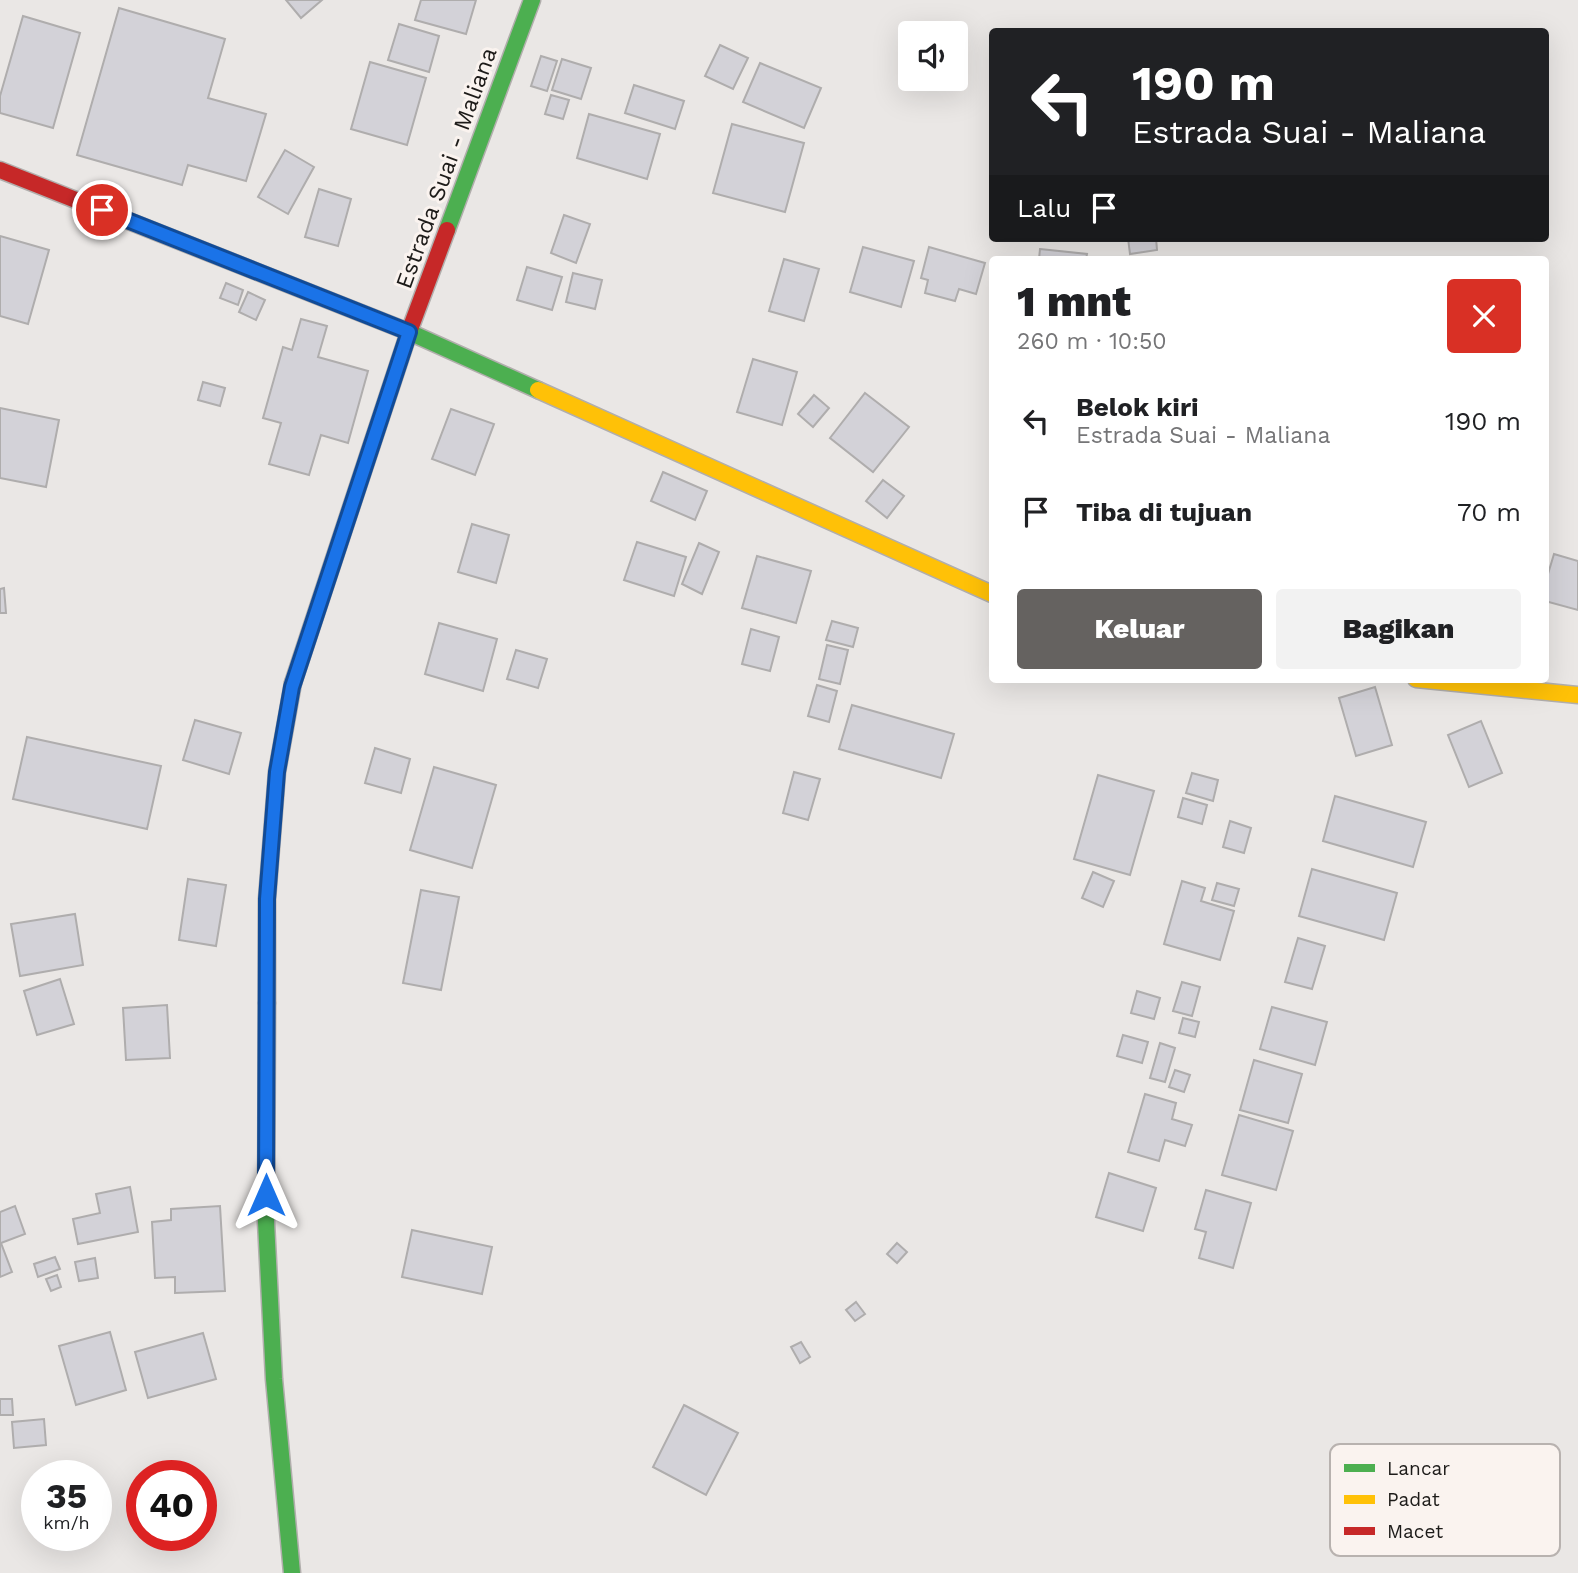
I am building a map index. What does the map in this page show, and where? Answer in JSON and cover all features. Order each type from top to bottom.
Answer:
[{"type":"street","name":"Estrada Suai - Maliana","points":[[292,1573],[274,1379],[266,1222],[267,899],[277,772],[292,687],[409,332],[532,0]]},
{"type":"street","points":[[0,170],[409,332],[989,593]]},
{"type":"street","points":[[1456,683],[1578,695]]},
{"type":"building","points":[[286,0],[322,0],[301,18]]},
{"type":"building","points":[[421,0],[476,0],[466,34],[415,20]]},
{"type":"building","points":[[119,8],[225,39],[208,98],[266,114],[246,181],[188,165],[182,185],[77,155]]},
{"type":"building","points":[[23,16],[80,33],[53,128],[0,113],[0,96]]},
{"type":"building","points":[[399,24],[439,36],[429,72],[388,60]]},
{"type":"building","points":[[720,45],[748,58],[733,89],[705,76]]},
{"type":"building","points":[[541,56],[557,61],[547,91],[531,86]]},
{"type":"building","points":[[562,59],[591,68],[581,99],[552,90]]},
{"type":"building","points":[[370,62],[426,78],[407,145],[351,129]]},
{"type":"building","points":[[760,63],[821,88],[804,128],[743,102]]},
{"type":"building","points":[[634,85],[684,101],[675,129],[625,113]]},
{"type":"building","points":[[551,95],[569,100],[563,119],[545,114]]},
{"type":"building","points":[[589,114],[660,134],[647,179],[577,158]]},
{"type":"building","points":[[732,124],[804,143],[785,212],[713,193]]},
{"type":"building","points":[[285,150],[314,167],[288,214],[258,197]]},
{"type":"building","points":[[319,189],[351,199],[338,246],[305,237]]},
{"type":"building","points":[[564,215],[590,224],[576,263],[551,253]]},
{"type":"building","points":[[0,236],[49,250],[28,324],[0,316]]},
{"type":"building","points":[[1128,242],[1156,242],[1157,250],[1130,254]]},
{"type":"building","points":[[863,247],[914,261],[901,307],[850,292]]},
{"type":"building","points":[[929,247],[985,263],[976,294],[959,289],[955,301],[925,293],[928,280],[921,278]]},
{"type":"building","points":[[1040,249],[1087,254],[1087,256],[1039,256]]},
{"type":"building","points":[[784,259],[819,269],[804,321],[769,311]]},
{"type":"building","points":[[527,267],[562,277],[552,310],[517,300]]},
{"type":"building","points":[[573,273],[602,280],[595,309],[566,302]]},
{"type":"building","points":[[226,283],[243,290],[238,305],[220,298]]},
{"type":"building","points":[[248,292],[265,300],[256,320],[239,312]]},
{"type":"building","points":[[301,319],[327,326],[318,357],[368,371],[348,443],[321,435],[309,475],[269,464],[281,423],[263,418],[283,347],[292,350]]},
{"type":"building","points":[[753,359],[797,372],[782,425],[737,412]]},
{"type":"building","points":[[203,382],[225,388],[220,406],[198,400]]},
{"type":"building","points":[[865,393],[909,427],[873,472],[830,438]]},
{"type":"building","points":[[814,395],[829,408],[813,427],[798,414]]},
{"type":"building","points":[[0,408],[59,420],[46,487],[0,478]]},
{"type":"building","points":[[451,409],[494,424],[475,475],[432,459]]},
{"type":"building","points":[[663,472],[707,491],[695,520],[651,501]]},
{"type":"building","points":[[883,480],[904,496],[887,518],[866,501]]},
{"type":"building","points":[[472,524],[509,535],[496,583],[458,572]]},
{"type":"building","points":[[637,542],[686,557],[674,596],[624,580]]},
{"type":"building","points":[[699,543],[719,552],[702,594],[682,584]]},
{"type":"building","points":[[1554,554],[1578,561],[1578,610],[1549,602],[1549,571]]},
{"type":"building","points":[[757,556],[811,571],[796,623],[742,608]]},
{"type":"building","points":[[4,588],[6,613],[0,613],[0,589]]},
{"type":"building","points":[[832,621],[858,628],[853,647],[826,640]]},
{"type":"building","points":[[439,623],[497,639],[483,691],[425,674]]},
{"type":"building","points":[[751,629],[779,637],[770,671],[742,664]]},
{"type":"building","points":[[827,645],[848,650],[840,684],[819,679]]},
{"type":"building","points":[[516,650],[547,659],[538,688],[507,679]]},
{"type":"building","points":[[817,685],[837,691],[829,722],[808,716]]},
{"type":"building","points":[[1375,687],[1392,745],[1356,756],[1339,698]]},
{"type":"building","points":[[852,705],[954,734],[941,778],[839,749]]},
{"type":"building","points":[[195,720],[241,733],[229,774],[183,760]]},
{"type":"building","points":[[1481,721],[1502,773],[1469,787],[1448,735]]},
{"type":"building","points":[[27,737],[161,766],[147,829],[13,799]]},
{"type":"building","points":[[375,748],[410,759],[401,793],[365,783]]},
{"type":"building","points":[[434,767],[496,785],[472,868],[410,850]]},
{"type":"building","points":[[794,772],[820,779],[808,820],[783,813]]},
{"type":"building","points":[[1192,773],[1218,780],[1213,801],[1186,793]]},
{"type":"building","points":[[1098,775],[1154,791],[1130,875],[1074,859]]},
{"type":"building","points":[[1335,796],[1426,822],[1413,867],[1323,841]]},
{"type":"building","points":[[1183,798],[1207,805],[1202,824],[1178,817]]},
{"type":"building","points":[[1230,821],[1251,828],[1244,853],[1223,847]]},
{"type":"building","points":[[1312,869],[1397,893],[1384,940],[1299,916]]},
{"type":"building","points":[[1093,872],[1114,881],[1103,907],[1082,898]]},
{"type":"building","points":[[188,879],[226,885],[216,946],[179,940]]},
{"type":"building","points":[[1182,881],[1205,888],[1201,901],[1234,911],[1220,960],[1164,944]]},
{"type":"building","points":[[1217,883],[1239,889],[1234,906],[1212,900]]},
{"type":"building","points":[[421,890],[459,897],[441,990],[403,983]]},
{"type":"building","points":[[75,914],[83,965],[20,976],[11,924]]},
{"type":"building","points":[[1298,938],[1325,946],[1312,989],[1285,982]]},
{"type":"building","points":[[60,979],[74,1024],[37,1035],[24,991]]},
{"type":"building","points":[[1182,982],[1200,987],[1192,1016],[1173,1011]]},
{"type":"building","points":[[1137,991],[1160,998],[1154,1019],[1131,1013]]},
{"type":"building","points":[[167,1005],[170,1058],[126,1060],[123,1008]]},
{"type":"building","points":[[1272,1007],[1327,1022],[1315,1065],[1260,1049]]},
{"type":"building","points":[[1183,1018],[1199,1022],[1195,1037],[1179,1033]]},
{"type":"building","points":[[1123,1035],[1148,1042],[1142,1063],[1117,1056]]},
{"type":"building","points":[[1160,1043],[1175,1048],[1165,1082],[1150,1078]]},
{"type":"building","points":[[1254,1060],[1302,1074],[1288,1123],[1240,1110]]},
{"type":"building","points":[[1175,1070],[1190,1075],[1184,1092],[1169,1087]]},
{"type":"building","points":[[1145,1094],[1176,1103],[1172,1119],[1192,1125],[1185,1146],[1165,1140],[1159,1161],[1128,1152]]},
{"type":"building","points":[[1239,1115],[1293,1131],[1276,1190],[1222,1175]]},
{"type":"building","points":[[1109,1173],[1156,1188],[1143,1231],[1096,1217]]},
{"type":"building","points":[[130,1187],[138,1232],[78,1244],[73,1219],[100,1213],[96,1194]]},
{"type":"building","points":[[1206,1190],[1251,1203],[1233,1268],[1199,1258],[1206,1232],[1195,1229]]},
{"type":"building","points":[[15,1206],[25,1234],[1,1243],[12,1272],[0,1277],[0,1212]]},
{"type":"building","points":[[220,1206],[225,1291],[175,1293],[175,1277],[155,1278],[152,1222],[171,1220],[171,1209]]},
{"type":"building","points":[[412,1230],[492,1247],[482,1294],[402,1277]]},
{"type":"building","points":[[897,1243],[907,1252],[897,1263],[887,1254]]},
{"type":"building","points":[[55,1257],[60,1269],[38,1277],[34,1264]]},
{"type":"building","points":[[95,1258],[98,1278],[79,1281],[75,1262]]},
{"type":"building","points":[[57,1275],[61,1287],[51,1291],[46,1279]]},
{"type":"building","points":[[856,1302],[865,1314],[855,1321],[846,1310]]},
{"type":"building","points":[[110,1332],[126,1390],[76,1405],[59,1346]]},
{"type":"building","points":[[203,1333],[216,1379],[148,1398],[135,1352]]},
{"type":"building","points":[[801,1342],[810,1357],[800,1363],[791,1347]]},
{"type":"building","points":[[0,1399],[12,1399],[13,1415],[0,1415]]},
{"type":"building","points":[[684,1405],[738,1433],[706,1495],[653,1467]]},
{"type":"building","points":[[44,1419],[46,1445],[14,1448],[12,1422]]},
{"type":"traffic: fast","points":[[447,230],[532,0]]},
{"type":"traffic: fast","points":[[293,683],[409,332],[538,390]]},
{"type":"traffic: fast","points":[[267,1003],[266,1222],[274,1379],[292,1573]]},
{"type":"traffic: slow","points":[[538,390],[989,593]]},
{"type":"traffic: slow","points":[[267,1003],[267,899],[277,772],[293,683]]},
{"type":"traffic: slow","points":[[1456,683],[1578,695]]},
{"type":"traffic: jam","points":[[0,170],[409,332],[447,230]]},
{"type":"route","points":[[102,210],[409,332],[292,687],[277,772],[267,899],[266,1195]]}]
